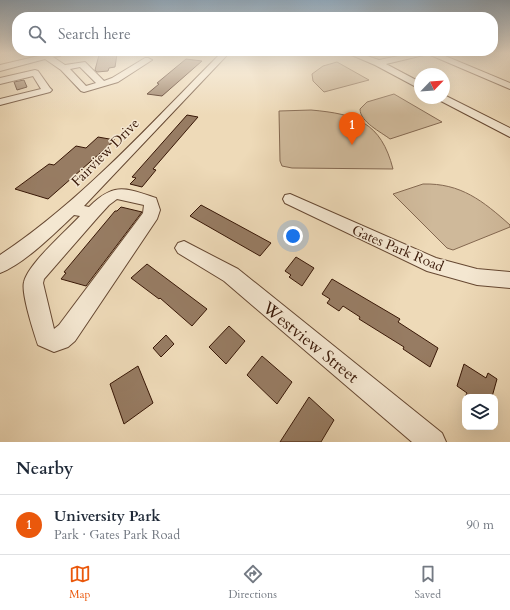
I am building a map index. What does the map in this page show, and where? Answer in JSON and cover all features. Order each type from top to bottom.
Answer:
[{"type":"street","points":[[0,81],[32,74]]},
{"type":"street","points":[[0,102],[47,90],[35,74]]},
{"type":"street","points":[[69,74],[84,89],[115,80],[126,74]]},
{"type":"street","points":[[92,74],[102,84]]},
{"type":"street","name":"Fairview Drive","points":[[0,265],[29,245],[71,209],[205,74]]},
{"type":"street","points":[[397,74],[414,83]]},
{"type":"street","points":[[480,74],[510,86]]},
{"type":"street","points":[[450,102],[510,133]]},
{"type":"street","points":[[115,194],[139,198],[151,202],[152,205],[151,215],[72,328],[60,339],[54,341],[46,338],[42,328],[33,283],[36,275],[92,213],[104,201],[115,194]]},
{"type":"street","name":"Gates Park Road","points":[[290,199],[433,265],[477,277],[510,280]]},
{"type":"street","points":[[71,209],[92,213]]},
{"type":"street","name":"Westview Street","points":[[184,248],[230,275],[433,442]]},
{"type":"shaded area","points":[[312,74],[358,74],[369,80],[324,92],[313,81]]},
{"type":"shaded area","points":[[394,94],[442,122],[390,139],[363,118],[360,109],[367,102]]},
{"type":"shaded area","points":[[311,110],[341,114],[364,123],[374,131],[381,141],[388,153],[393,169],[292,168],[282,166],[280,161],[279,111]]},
{"type":"shaded area","points":[[423,184],[437,184],[460,190],[471,195],[490,208],[510,225],[510,227],[453,250],[447,248],[393,194]]},
{"type":"building","points":[[168,74],[188,74],[162,96],[147,94],[159,84],[157,83]]},
{"type":"building","points":[[24,80],[27,87],[17,90],[14,82]]},
{"type":"building","points":[[187,115],[198,117],[153,169],[156,170],[142,187],[130,184],[136,178],[132,177]]},
{"type":"building","points":[[98,137],[115,140],[48,199],[15,189],[49,164],[54,165],[76,146],[86,148]]},
{"type":"building","points":[[201,205],[271,243],[260,256],[190,216]]},
{"type":"building","points":[[121,207],[142,212],[86,286],[61,279],[66,273],[64,272],[115,211]]},
{"type":"building","points":[[296,257],[314,268],[302,286],[289,277],[291,275],[285,271]]},
{"type":"building","points":[[147,264],[207,309],[192,326],[160,298],[159,299],[131,278]]},
{"type":"building","points":[[332,279],[400,319],[398,322],[438,348],[430,367],[403,349],[404,347],[359,319],[360,317],[343,306],[339,311],[327,303],[330,299],[322,294]]},
{"type":"building","points":[[229,326],[245,341],[226,364],[209,347]]},
{"type":"building","points":[[166,335],[174,344],[161,357],[153,348]]},
{"type":"building","points":[[262,356],[292,382],[277,404],[247,375]]},
{"type":"building","points":[[464,364],[486,378],[488,373],[497,379],[493,394],[466,394],[457,386]]},
{"type":"building","points":[[138,366],[153,403],[124,424],[110,384]]},
{"type":"building","points":[[309,397],[334,420],[321,442],[280,442]]},
{"type":"place","name":"University Park","points":[[352,145]]}]
